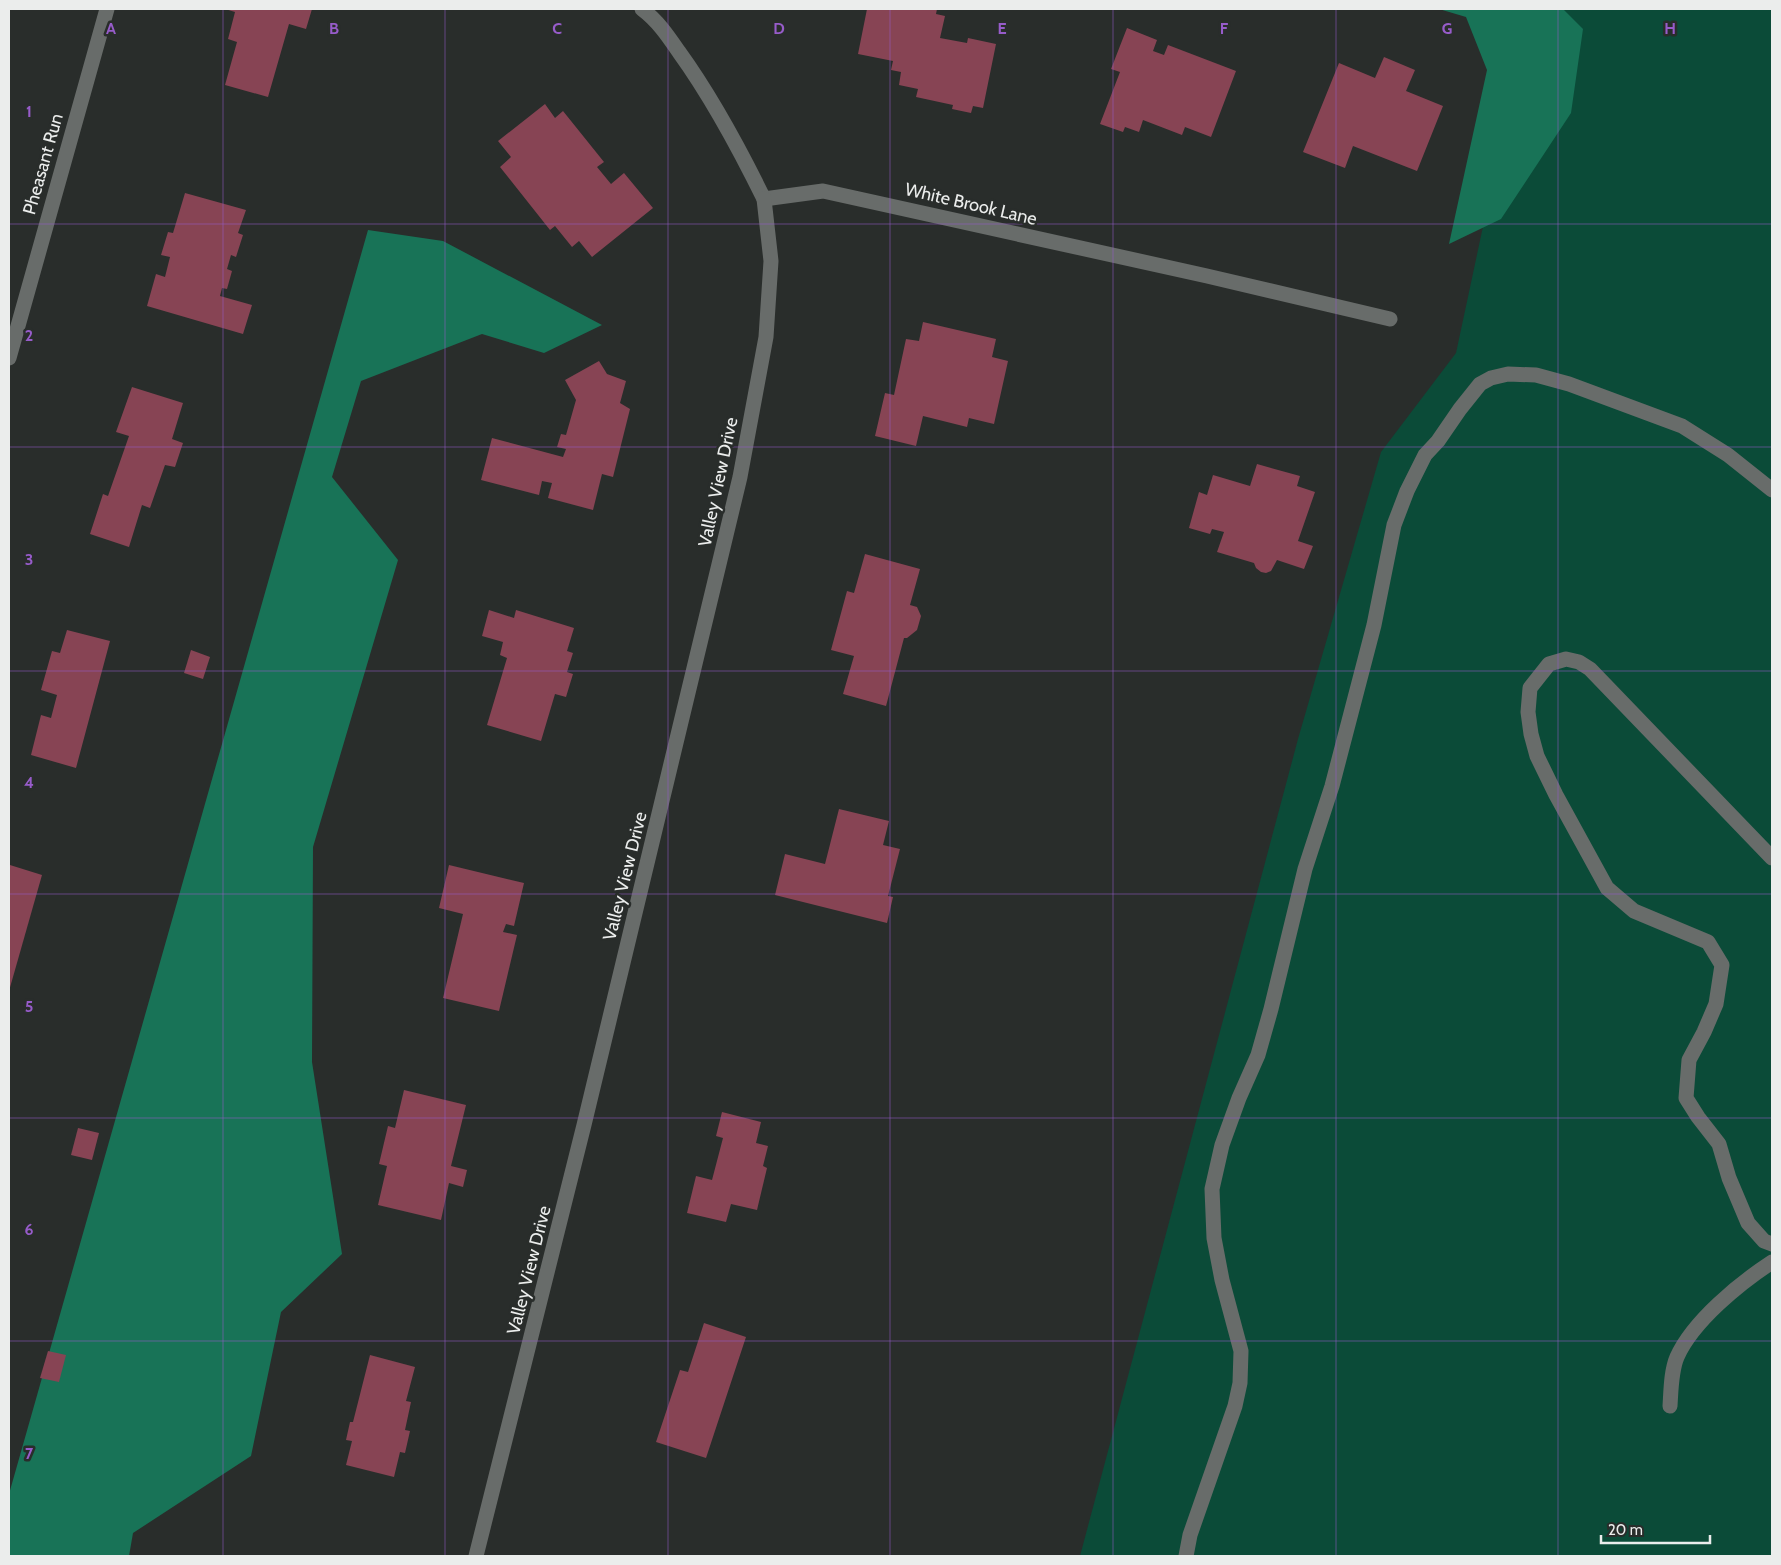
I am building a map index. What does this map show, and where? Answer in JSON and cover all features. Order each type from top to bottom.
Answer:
[{"type":"street","name":"Pheasant Run","points":[[9,358],[107,9]]},
{"type":"street","points":[[642,9],[655,19],[719,112],[745,159],[764,199]]},
{"type":"street","name":"White Brook Lane","points":[[764,199],[823,191],[1390,319]]},
{"type":"street","name":"Valley View Drive","points":[[476,1556],[586,1116],[740,477],[766,337],[771,261],[764,199]]},
{"type":"street","points":[[1186,1556],[1190,1535],[1236,1406],[1240,1383],[1241,1351],[1222,1280],[1214,1238],[1212,1189],[1222,1145],[1239,1098],[1258,1055],[1271,1009],[1305,870],[1332,786],[1374,625],[1394,524],[1407,491],[1425,455],[1438,441],[1480,384],[1491,378],[1508,374],[1536,375],[1569,384],[1682,426],[1728,455],[1772,490]]},
{"type":"street","points":[[1772,858],[1590,669],[1579,662],[1566,659],[1549,664],[1530,688],[1528,712],[1537,756],[1607,888],[1634,910],[1708,942],[1722,964],[1716,1004],[1689,1060],[1686,1098],[1698,1117],[1720,1144],[1728,1178],[1748,1223],[1764,1241],[1772,1244]]},
{"type":"street","points":[[1670,1406],[1677,1357],[1691,1336],[1709,1312],[1754,1274],[1772,1262]]},
{"type":"green space","points":[[1439,9],[1563,9],[1583,29],[1571,113],[1501,219],[1449,244],[1487,70],[1466,17]]},
{"type":"green space","points":[[1503,9],[1772,9],[1772,1556],[1080,1556],[1298,739],[1381,452],[1456,353],[1507,114]]},
{"type":"green space","points":[[368,230],[443,241],[602,325],[544,353],[482,334],[361,381],[332,477],[398,560],[313,847],[312,1062],[342,1254],[281,1312],[251,1456],[133,1533],[129,1556],[11,1556],[9,1554],[9,1494]]},
{"type":"building","points":[[225,9],[312,9],[306,29],[289,24],[268,97],[225,85],[237,42],[228,39],[235,12]]},
{"type":"building","points":[[867,9],[937,9],[936,14],[945,16],[940,38],[967,43],[968,38],[996,44],[983,108],[973,106],[971,113],[952,109],[953,105],[916,97],[918,89],[899,85],[901,72],[891,70],[893,61],[858,54]]},
{"type":"building","points":[[1127,28],[1157,40],[1153,51],[1164,55],[1168,45],[1236,71],[1211,137],[1185,127],[1182,135],[1143,120],[1139,132],[1125,127],[1123,132],[1100,124],[1120,72],[1111,69]]},
{"type":"building","points":[[1384,57],[1415,70],[1406,91],[1443,106],[1417,171],[1353,146],[1345,168],[1303,152],[1339,63],[1375,78]]},
{"type":"building","points":[[545,104],[555,118],[563,111],[604,162],[597,167],[611,184],[624,173],[653,208],[592,257],[579,241],[572,247],[555,226],[550,230],[500,167],[511,157],[498,141]]},
{"type":"building","points":[[185,193],[246,210],[238,233],[243,235],[236,257],[231,255],[227,269],[232,271],[227,289],[222,288],[220,296],[252,305],[243,334],[147,306],[156,274],[165,277],[170,257],[161,255],[168,232],[173,233]]},
{"type":"building","points":[[923,322],[996,339],[992,357],[1008,361],[994,424],[969,418],[967,427],[923,416],[916,446],[875,436],[885,393],[894,395],[906,339],[919,341]]},
{"type":"building","points":[[599,361],[607,374],[626,381],[620,403],[630,409],[613,477],[602,474],[593,510],[548,498],[552,483],[542,481],[539,495],[481,480],[492,438],[563,457],[566,449],[557,447],[561,434],[566,435],[576,400],[565,380]]},
{"type":"building","points":[[132,387],[183,403],[172,439],[183,443],[175,467],[165,465],[150,508],[142,505],[129,547],[90,534],[103,494],[108,496],[129,436],[116,432]]},
{"type":"building","points":[[1257,464],[1300,476],[1297,486],[1315,492],[1298,541],[1313,546],[1304,569],[1277,560],[1271,571],[1261,572],[1254,563],[1217,552],[1224,532],[1212,529],[1210,534],[1189,528],[1199,492],[1207,495],[1213,475],[1250,486]]},
{"type":"building","points":[[865,554],[920,569],[910,605],[917,607],[921,616],[917,630],[907,638],[904,638],[886,706],[843,694],[854,656],[831,650],[847,591],[854,593]]},
{"type":"building","points":[[489,610],[514,618],[516,610],[574,628],[567,651],[573,653],[567,672],[573,674],[566,697],[555,694],[541,741],[487,725],[507,658],[500,655],[503,642],[482,636]]},
{"type":"building","points":[[67,630],[110,641],[76,768],[31,755],[41,715],[51,718],[57,695],[41,690],[52,651],[60,653]]},
{"type":"building","points":[[191,650],[210,657],[203,679],[184,673]]},
{"type":"building","points":[[839,809],[889,821],[883,845],[900,849],[888,896],[893,897],[887,923],[775,895],[785,854],[825,864]]},
{"type":"building","points":[[10,865],[42,875],[9,991],[9,870]]},
{"type":"building","points":[[449,865],[524,883],[514,926],[506,924],[503,932],[517,935],[499,1011],[443,998],[463,914],[439,908]]},
{"type":"building","points":[[404,1090],[466,1105],[451,1166],[467,1170],[463,1187],[449,1183],[441,1220],[378,1205],[387,1166],[379,1164],[388,1126],[395,1128]]},
{"type":"building","points":[[722,1112],[761,1122],[756,1143],[768,1146],[763,1166],[767,1168],[757,1210],[731,1204],[726,1222],[687,1213],[696,1176],[712,1180],[723,1138],[716,1136]]},
{"type":"building","points":[[78,1128],[99,1133],[92,1160],[71,1155]]},
{"type":"building","points":[[704,1323],[746,1337],[706,1458],[656,1442],[680,1370],[688,1372]]},
{"type":"building","points":[[48,1351],[66,1355],[59,1382],[40,1378]]},
{"type":"building","points":[[370,1355],[415,1367],[406,1401],[411,1402],[405,1430],[410,1431],[405,1453],[400,1452],[394,1477],[346,1465],[352,1441],[346,1440],[350,1422],[353,1422]]}]
